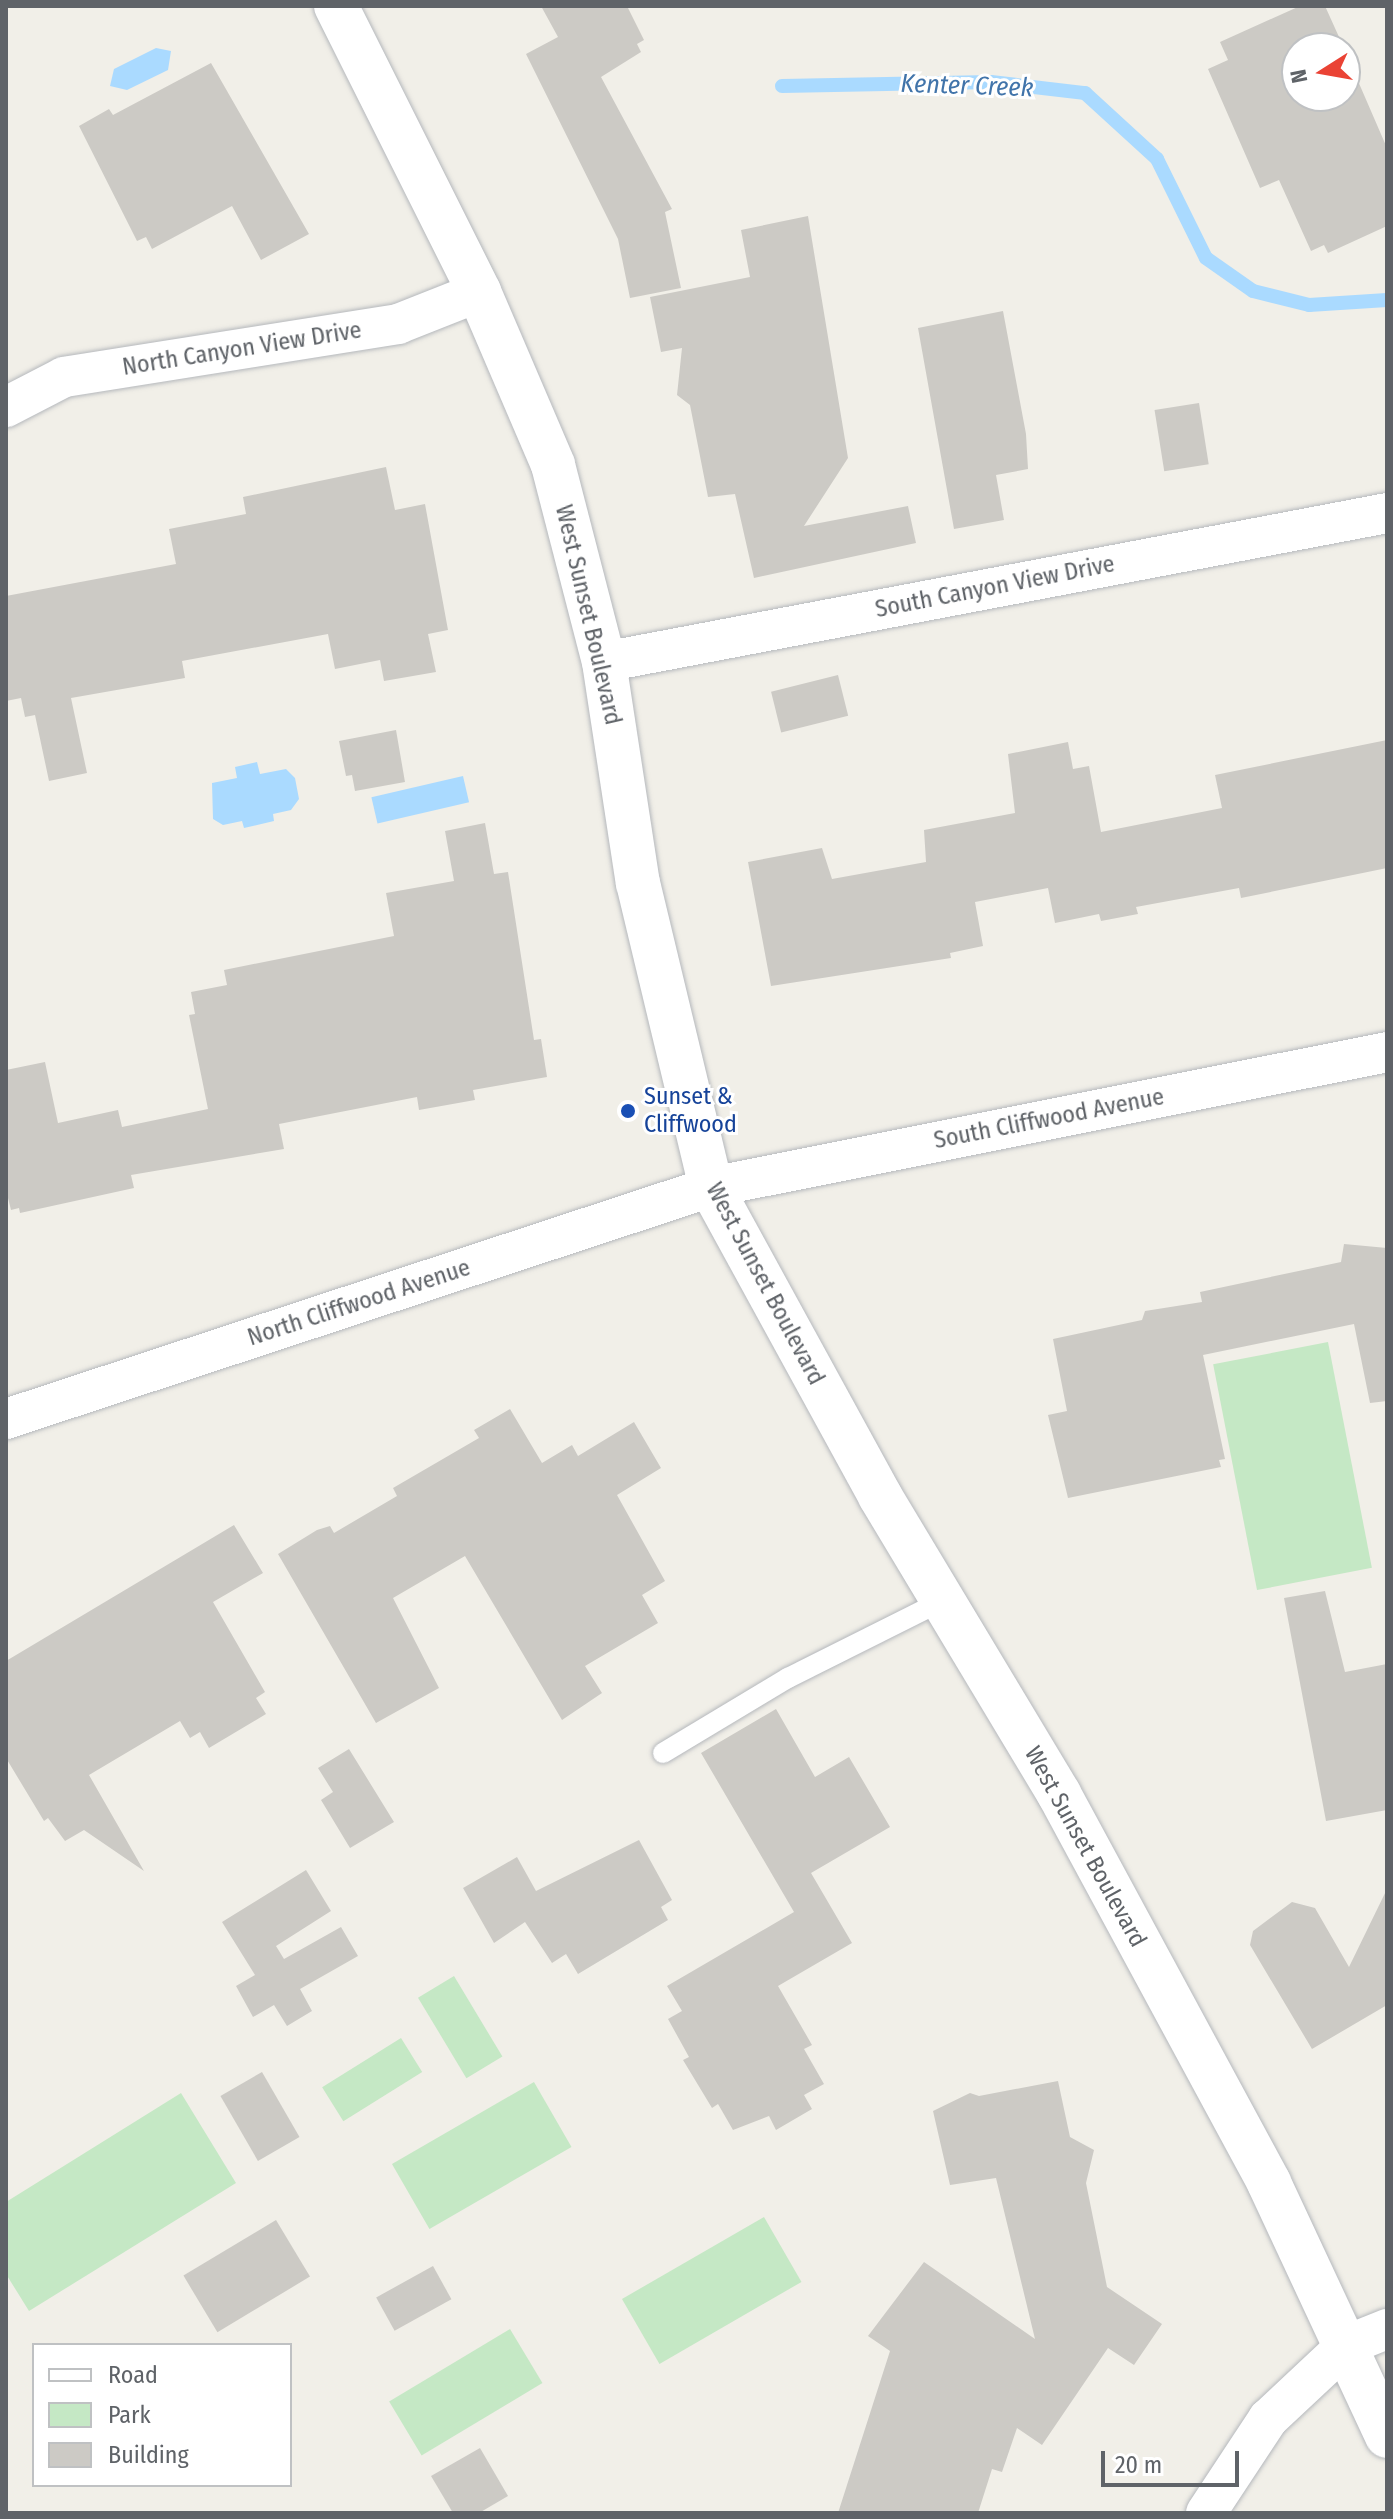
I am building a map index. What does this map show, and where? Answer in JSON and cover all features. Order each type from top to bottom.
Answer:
[{"type":"main road","name":"West Sunset Boulevard","points":[[336,6],[479,292],[553,465],[604,662],[638,883],[711,1187],[738,1243],[942,1601],[1059,1794],[1269,2183],[1387,2436]]},
{"type":"street","name":"North Canyon View Drive","points":[[6,407],[64,377],[398,324],[479,292]]},
{"type":"street","name":"South Canyon View Drive","points":[[604,662],[1387,513]]},
{"type":"street","name":"South Cliffwood Avenue","points":[[711,1187],[1387,1052]]},
{"type":"street","name":"North Cliffwood Avenue","points":[[6,1419],[711,1187]]},
{"type":"street","points":[[1206,2513],[1268,2419],[1347,2345],[1387,2329]]},
{"type":"lane","points":[[663,1753],[788,1678],[942,1601]]},
{"type":"green space","points":[[1328,1342],[1372,1568],[1257,1590],[1213,1364]]},
{"type":"green space","points":[[454,1976],[502,2057],[466,2078],[418,1998]]},
{"type":"green space","points":[[401,2038],[422,2072],[343,2121],[322,2087]]},
{"type":"green space","points":[[534,2082],[572,2147],[429,2229],[392,2164]]},
{"type":"green space","points":[[181,2093],[236,2183],[29,2311],[6,2274],[6,2202]]},
{"type":"green space","points":[[764,2217],[802,2282],[659,2364],[622,2299]]},
{"type":"green space","points":[[510,2329],[542,2383],[422,2456],[389,2402]]},
{"type":"water","points":[[156,48],[171,51],[168,70],[127,90],[110,86],[114,69]]},
{"type":"water","points":[[257,762],[260,774],[286,769],[295,778],[299,799],[291,810],[273,814],[274,821],[244,828],[242,821],[223,825],[213,819],[212,783],[237,778],[235,767]]},
{"type":"water","points":[[463,776],[469,802],[377,823],[371,797]]},
{"type":"building","points":[[541,6],[627,6],[644,40],[637,44],[641,52],[601,77],[672,209],[665,212],[681,288],[630,298],[618,239],[526,54],[558,37]]},
{"type":"building","points":[[1300,6],[1325,6],[1337,32],[1281,32],[1281,112],[1361,112],[1361,88],[1387,148],[1387,226],[1328,253],[1324,245],[1311,251],[1279,180],[1260,188],[1208,69],[1228,60],[1220,42]]},
{"type":"building","points":[[211,63],[309,234],[261,260],[232,206],[152,249],[146,237],[137,241],[79,126],[109,109],[113,115]]},
{"type":"building","points":[[808,216],[848,458],[804,526],[908,506],[916,543],[754,578],[735,494],[708,497],[690,405],[677,395],[682,348],[661,352],[650,297],[750,277],[741,230]]},
{"type":"building","points":[[1003,311],[1026,434],[1028,469],[996,475],[1004,520],[954,529],[918,328]]},
{"type":"building","points":[[1199,403],[1209,464],[1164,471],[1155,410]]},
{"type":"building","points":[[386,467],[395,510],[425,504],[448,630],[428,634],[436,672],[384,681],[380,660],[335,669],[328,634],[182,661],[185,678],[71,698],[87,773],[49,781],[35,715],[25,717],[21,698],[6,701],[6,596],[176,564],[169,529],[246,514],[243,497]]},
{"type":"building","points":[[838,675],[848,716],[781,732],[771,692]]},
{"type":"building","points":[[396,730],[405,782],[355,791],[352,775],[346,776],[339,741]]},
{"type":"building","points":[[1387,740],[1387,868],[1241,898],[1239,888],[1136,907],[1138,914],[1101,921],[1099,914],[1055,923],[1048,888],[975,902],[983,946],[950,953],[951,958],[771,986],[748,862],[822,848],[832,879],[926,862],[924,830],[1015,813],[1008,754],[1068,742],[1073,769],[1089,766],[1101,832],[1222,808],[1215,775]]},
{"type":"building","points":[[485,823],[494,874],[508,872],[534,1040],[541,1039],[547,1077],[473,1090],[475,1100],[419,1110],[417,1097],[279,1124],[284,1149],[131,1175],[134,1188],[20,1213],[19,1208],[11,1210],[6,1190],[6,1070],[45,1062],[58,1123],[118,1110],[122,1127],[208,1109],[189,1015],[195,1014],[191,992],[227,985],[224,970],[394,936],[386,893],[454,881],[445,831]]},
{"type":"building","points":[[1344,1244],[1387,1248],[1387,1401],[1370,1403],[1354,1324],[1203,1355],[1225,1459],[1219,1460],[1221,1467],[1068,1498],[1048,1415],[1067,1411],[1053,1339],[1142,1320],[1145,1311],[1202,1302],[1200,1292],[1341,1262]]},
{"type":"building","points":[[510,1409],[542,1463],[572,1445],[578,1456],[634,1422],[661,1468],[617,1495],[665,1581],[642,1595],[658,1623],[585,1666],[602,1693],[562,1720],[465,1556],[393,1598],[439,1688],[376,1723],[278,1554],[317,1530],[330,1526],[334,1533],[397,1496],[393,1488],[479,1438],[474,1430]]},
{"type":"building","points":[[234,1525],[263,1573],[213,1602],[265,1692],[256,1698],[266,1714],[209,1748],[200,1732],[190,1738],[180,1721],[89,1775],[144,1871],[84,1830],[65,1841],[48,1818],[44,1821],[6,1758],[6,1661]]},
{"type":"building","points":[[1325,1591],[1345,1672],[1387,1664],[1387,1810],[1326,1821],[1284,1598]]},
{"type":"building","points":[[776,1709],[815,1777],[849,1757],[890,1827],[811,1873],[852,1943],[778,1986],[812,2045],[804,2049],[824,2084],[804,2095],[812,2109],[776,2130],[769,2116],[733,2130],[718,2104],[712,2108],[683,2060],[689,2057],[668,2019],[682,2011],[667,1986],[794,1912],[701,1753]]},
{"type":"building","points":[[349,1749],[394,1822],[350,1848],[321,1800],[333,1792],[318,1768]]},
{"type":"building","points":[[639,1840],[672,1900],[661,1907],[668,1920],[578,1974],[566,1954],[552,1963],[525,1922],[494,1943],[463,1888],[517,1857],[536,1891]]},
{"type":"building","points":[[306,1870],[331,1911],[276,1946],[284,1959],[341,1927],[358,1956],[300,1989],[312,2011],[287,2026],[274,2005],[253,2017],[236,1986],[255,1975],[222,1922]]},
{"type":"building","points":[[1387,1889],[1387,2005],[1312,2049],[1250,1945],[1253,1931],[1292,1902],[1315,1908],[1349,1967]]},
{"type":"building","points":[[262,2072],[300,2137],[258,2161],[220,2096]]},
{"type":"building","points":[[1058,2081],[1070,2137],[1094,2150],[1086,2183],[1107,2287],[1162,2324],[1134,2365],[1108,2348],[1042,2445],[1017,2428],[1002,2472],[992,2469],[978,2513],[838,2513],[890,2351],[868,2336],[924,2262],[1035,2339],[996,2178],[950,2185],[933,2111],[970,2093],[979,2096]]},
{"type":"building","points":[[276,2220],[310,2277],[217,2332],[183,2276]]},
{"type":"building","points":[[433,2266],[451,2299],[395,2331],[376,2298]]},
{"type":"building","points":[[480,2448],[508,2496],[479,2513],[453,2513],[431,2476]]},
{"type":"waterway","name":"Kenter Creek","points":[[782,86],[991,82],[1085,93],[1157,159],[1206,258],[1253,291],[1309,305],[1387,300]]},
{"type":"place","name":"Sunset & Cliffwood","points":[[628,1111]]}]
